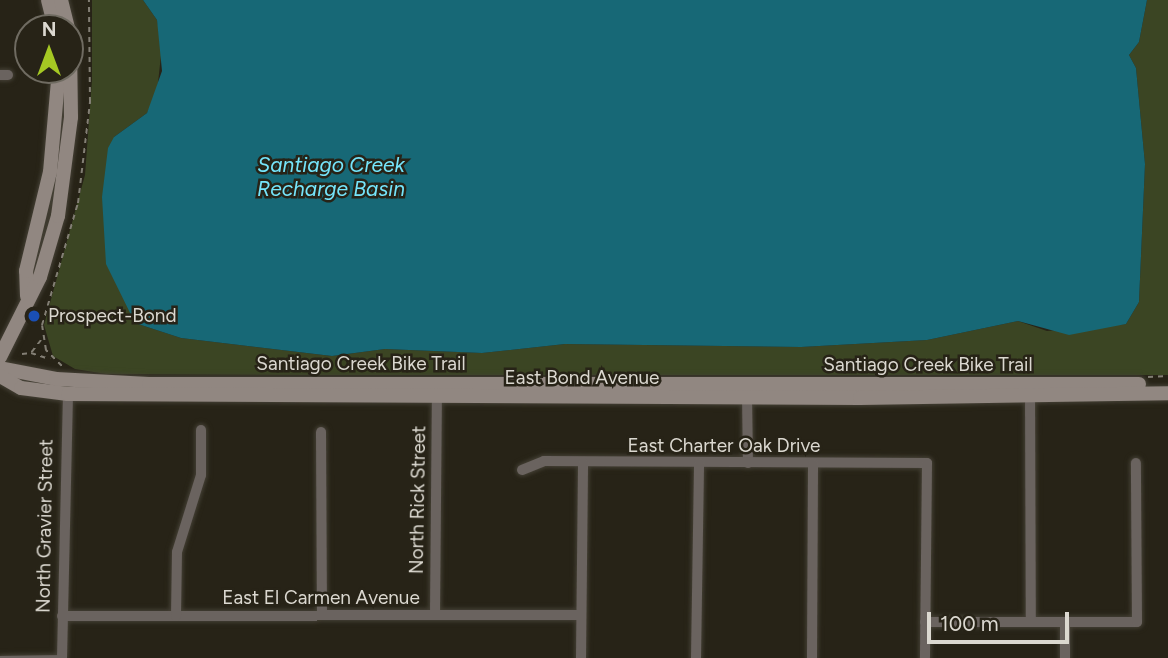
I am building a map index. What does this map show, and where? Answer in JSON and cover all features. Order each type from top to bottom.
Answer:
[{"type":"street","points":[[27,297],[26,271],[50,172],[58,84]]},
{"type":"street","points":[[0,357],[27,297],[40,277],[62,194],[71,117],[71,84]]},
{"type":"street","name":"East Bond Avenue","points":[[0,368],[56,379],[130,384],[437,391]]},
{"type":"street","name":"East Bond Avenue","points":[[0,376],[21,388],[68,394],[437,391],[1168,393]]},
{"type":"street","name":"East Bond Avenue","points":[[1030,391],[1168,384]]},
{"type":"street","name":"North Rick Street","points":[[435,615],[437,391]]},
{"type":"street","points":[[747,391],[748,463]]},
{"type":"street","points":[[1030,391],[1031,622]]},
{"type":"street","name":"North Gravier Street","points":[[62,657],[68,394]]},
{"type":"street","points":[[176,616],[177,552],[201,475],[201,430]]},
{"type":"street","points":[[321,432],[321,615]]},
{"type":"street","name":"East Charter Oak Drive","points":[[522,470],[544,461],[928,463],[925,622]]},
{"type":"street","points":[[581,658],[583,463]]},
{"type":"street","points":[[696,658],[699,463]]},
{"type":"street","points":[[925,658],[925,622],[1138,622],[1136,463]]},
{"type":"street","points":[[812,658],[813,464]]},
{"type":"street","name":"East El Carmen Avenue","points":[[62,616],[581,615]]},
{"type":"street","points":[[1065,622],[1065,658]]},
{"type":"lane","points":[[0,658],[62,657]]},
{"type":"path","points":[[54,360],[42,340],[43,319],[78,203],[90,102],[89,0]]},
{"type":"path","points":[[31,353],[42,340]]},
{"type":"path","points":[[22,354],[31,353],[54,360],[62,366]]},
{"type":"path","points":[[1138,377],[1168,376]]},
{"type":"green space","points":[[92,0],[143,0],[157,20],[162,46],[157,92],[147,113],[114,137],[135,323],[181,338],[332,356],[385,349],[482,353],[565,344],[801,347],[927,340],[1018,321],[1047,331],[1126,324],[1139,302],[1145,164],[1136,68],[1129,55],[1139,42],[1147,0],[1168,0],[1168,375],[106,374],[75,369],[53,356],[44,325],[85,175],[92,80]]},
{"type":"water","name":"Santiago Creek Recharge Basin","points":[[143,0],[1147,0],[1139,42],[1129,55],[1136,68],[1145,164],[1139,302],[1126,324],[1069,335],[1018,321],[927,340],[801,347],[565,344],[482,353],[385,349],[332,356],[181,338],[135,323],[106,264],[102,197],[108,148],[114,137],[147,113],[162,71],[157,20]]},
{"type":"place","name":"Prospect-Bond","points":[[34,316]]}]
